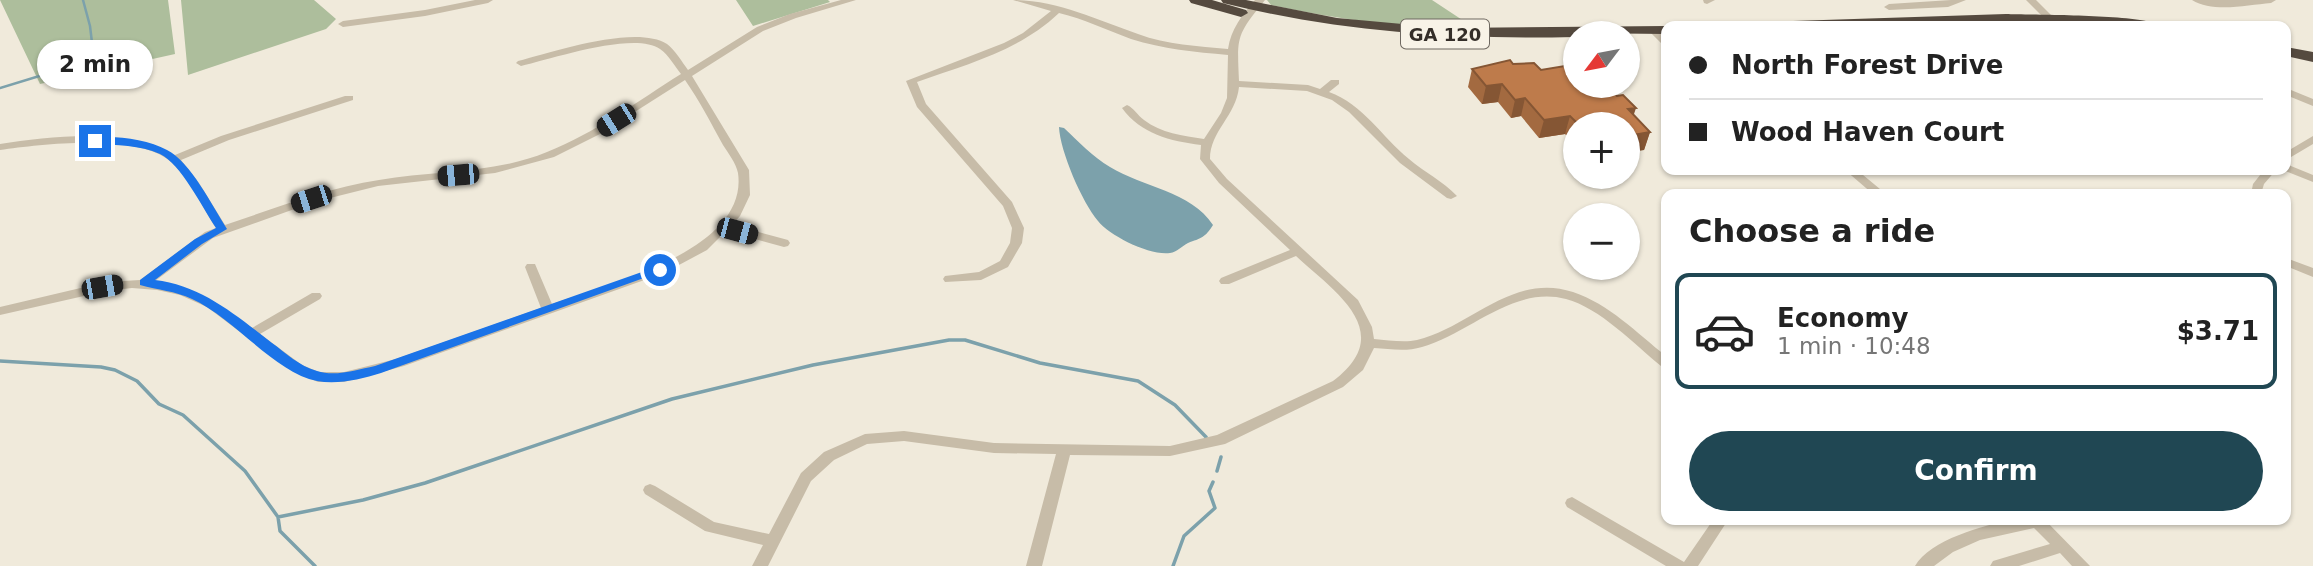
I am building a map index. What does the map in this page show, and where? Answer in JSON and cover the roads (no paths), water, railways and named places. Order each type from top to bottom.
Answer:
[{"type":"highway","name":"GA 120","points":[[1196,0],[1254,7],[1333,23],[1421,33],[1661,36]]},
{"type":"highway","name":"GA 120","points":[[1228,0],[1326,30],[1402,40],[1496,44],[1563,42]]},
{"type":"highway","points":[[1904,21],[1989,18],[2038,21]]},
{"type":"highway","name":"GA 120","points":[[1640,39],[1661,36]]},
{"type":"highway","points":[[2291,46],[2313,50]]},
{"type":"highway","points":[[2291,53],[2313,57]]},
{"type":"street","points":[[343,24],[425,13],[488,0]]},
{"type":"street","points":[[144,283],[198,241],[222,229],[350,188],[481,172],[536,160],[587,137],[771,24],[851,0]]},
{"type":"street","points":[[1018,0],[1174,47],[1234,53]]},
{"type":"street","points":[[1889,7],[1948,4],[1961,0]]},
{"type":"street","points":[[2031,0],[2053,21]]},
{"type":"street","points":[[2197,0],[2223,4],[2271,0]]},
{"type":"street","points":[[760,566],[796,492],[813,470],[829,456],[865,439],[904,436],[974,446],[1064,449],[1161,451],[1190,448],[1220,440],[1346,379],[1362,361],[1370,343],[1366,325],[1354,303],[1216,173],[1206,159],[1206,142],[1231,104],[1235,84],[1236,35],[1254,7]]},
{"type":"street","points":[[948,279],[981,276],[993,272],[1008,258],[1016,243],[1018,228],[1008,205],[921,105],[911,81],[1021,39],[1040,28],[1058,10]]},
{"type":"street","points":[[0,311],[102,287],[144,283],[163,285],[197,296],[297,369],[318,377],[344,377],[398,363],[674,264],[704,247],[725,227],[742,202],[746,187],[743,170],[688,75],[665,47],[653,41],[639,39],[600,43],[521,63]]},
{"type":"street","points":[[1323,92],[1335,82]]},
{"type":"street","points":[[1235,84],[1287,86],[1323,92],[1353,110],[1404,160],[1451,196]]},
{"type":"street","points":[[2291,93],[2313,103]]},
{"type":"street","points":[[174,159],[225,138],[349,98]]},
{"type":"street","points":[[1127,108],[1138,121],[1162,133],[1206,142]]},
{"type":"street","points":[[2291,154],[2313,139]]},
{"type":"street","points":[[0,147],[29,143],[118,141],[144,145],[164,152],[174,159],[222,229]]},
{"type":"street","points":[[2291,169],[2313,179]]},
{"type":"street","points":[[1857,175],[1874,189]]},
{"type":"street","points":[[725,227],[783,243]]},
{"type":"street","points":[[1225,281],[1298,251]]},
{"type":"street","points":[[2291,264],[2313,273]]},
{"type":"street","points":[[531,267],[548,310]]},
{"type":"street","points":[[1370,343],[1406,345],[1426,341],[1518,296],[1542,290],[1581,300],[1661,359]]},
{"type":"street","points":[[251,334],[316,296]]},
{"type":"street","points":[[1034,566],[1064,449]]},
{"type":"street","points":[[650,490],[710,527],[772,541]]},
{"type":"street","points":[[1572,503],[1679,566]]},
{"type":"street","points":[[1690,566],[1718,525]]},
{"type":"street","points":[[1923,566],[1944,549],[1960,541],[2009,525]]},
{"type":"street","points":[[2040,525],[2082,566]]},
{"type":"street","points":[[1998,566],[2060,547]]},
{"type":"water","points":[[1059,127],[1064,128],[1110,167],[1192,204],[1213,225],[1208,233],[1177,250],[1162,253],[1131,244],[1112,233],[1098,221],[1079,189],[1063,149]]},
{"type":"waterway","points":[[0,88],[59,70],[93,51],[83,0]]},
{"type":"waterway","points":[[278,517],[363,500],[425,483],[672,399],[813,365],[949,340],[965,340],[1040,363],[1138,381],[1175,405],[1206,437]]},
{"type":"waterway","points":[[0,361],[101,367],[115,370],[137,381],[159,404],[183,415],[245,471],[278,517]]},
{"type":"waterway","points":[[1217,471],[1221,457]]},
{"type":"waterway","points":[[1173,566],[1184,536],[1215,508],[1209,491],[1213,482]]},
{"type":"waterway","points":[[278,517],[280,531],[315,566]]}]
